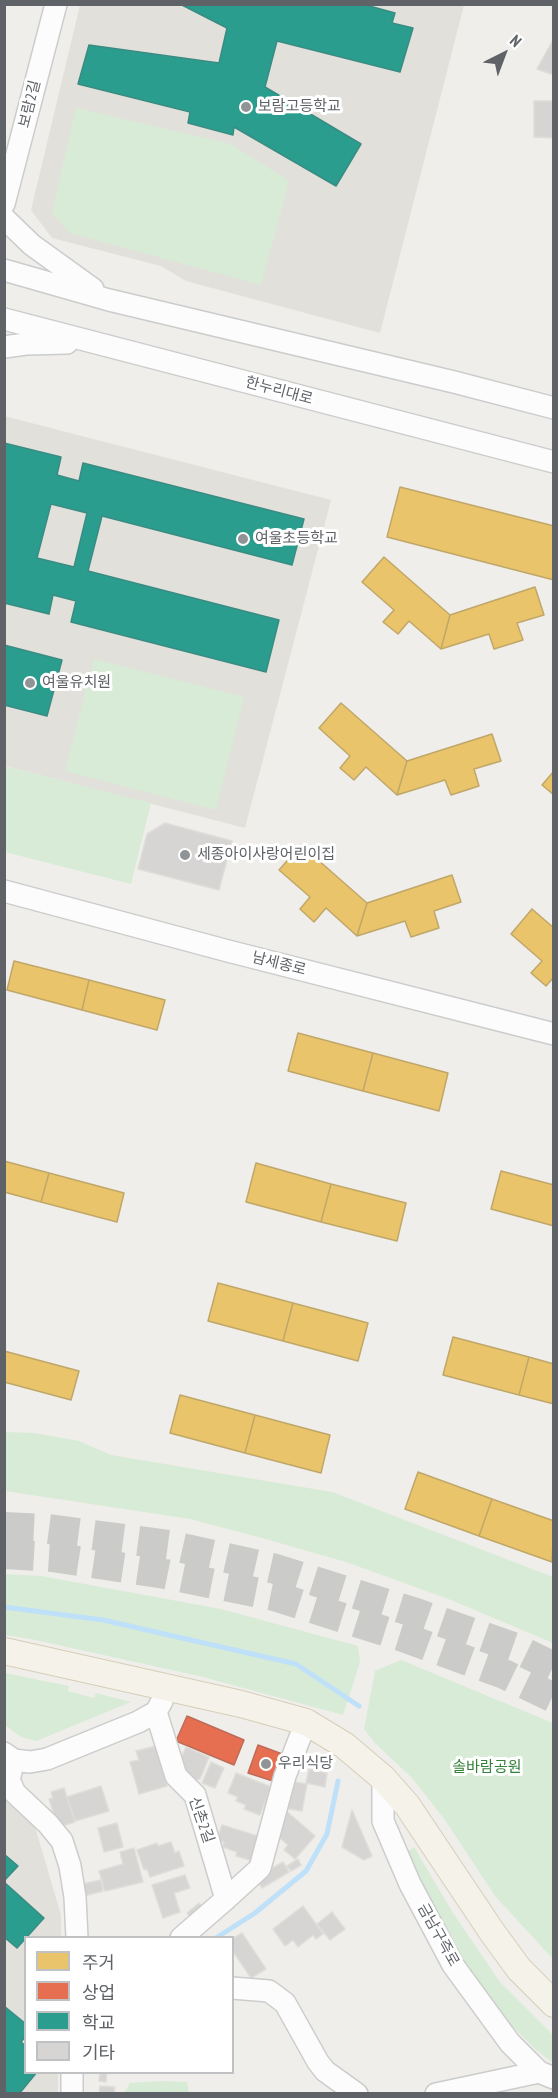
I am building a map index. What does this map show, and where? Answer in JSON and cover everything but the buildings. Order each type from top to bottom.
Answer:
[{"type":"main road","points":[[4,1651],[306,1722],[344,1744],[383,1778],[407,1805],[519,1969],[554,2004]]},
{"type":"street","name":"보람2길","points":[[4,204],[56,4]]},
{"type":"street","points":[[4,218],[32,245],[109,300]]},
{"type":"street","points":[[4,270],[109,300],[554,408]]},
{"type":"street","name":"한누리대로","points":[[4,319],[554,462]]},
{"type":"street","points":[[4,347],[26,344],[94,343]]},
{"type":"street","name":"남세종로","points":[[4,891],[554,1034]]},
{"type":"street","points":[[76,1936],[75,1897],[70,1866],[62,1841],[48,1824],[15,1793],[9,1780],[9,1757],[30,1762],[47,1759],[138,1722],[156,1712],[169,1688]]},
{"type":"street","name":"신촌2길","points":[[156,1712],[176,1776],[195,1795],[226,1899]]},
{"type":"street","points":[[183,1936],[260,1868],[285,1776],[306,1722]]},
{"type":"street","name":"금남구즉로","points":[[383,1778],[383,1821],[416,1894],[453,1965],[510,2043],[546,2075]]},
{"type":"street","points":[[234,1988],[269,1991],[285,2003],[325,2071],[357,2094]]},
{"type":"street","points":[[72,2074],[72,2094]]},
{"type":"street","name":"금남구즉로","points":[[436,2094],[546,2075]]},
{"type":"shaded area","name":"보람고등학교","points":[[80,5],[464,5],[380,333],[186,281],[161,266],[52,238],[31,210]]},
{"type":"shaded area","points":[[4,416],[331,500],[245,828],[5,766]]},
{"type":"shaded area","points":[[4,1784],[33,1820],[61,1915],[61,1936],[24,1936],[24,2074],[58,2074],[58,2093],[5,2093]]},
{"type":"green space","points":[[76,108],[231,144],[289,181],[261,285],[70,233],[52,213]]},
{"type":"green space","points":[[94,659],[244,697],[216,810],[65,771]]},
{"type":"green space","points":[[4,766],[151,803],[131,884],[5,852]]},
{"type":"green space","points":[[5,1432],[34,1433],[79,1441],[111,1455],[332,1492],[553,1577],[553,1643],[451,1600],[346,1562],[262,1538],[190,1519],[5,1491]]},
{"type":"green space","points":[[5,1574],[41,1576],[221,1609],[358,1646],[360,1662],[343,1715],[203,1677],[5,1635]]},
{"type":"green space","name":"솔바람공원","points":[[401,1660],[553,1723],[553,1959],[495,1896],[445,1820],[412,1778],[375,1743],[364,1729],[375,1671]]},
{"type":"green space","points":[[5,1673],[69,1686],[68,1691],[94,1698],[96,1693],[131,1702],[36,1741],[21,1737],[5,1725]]},
{"type":"green space","points":[[414,1847],[453,1913],[500,1982],[553,2035],[553,2063],[508,2022],[480,1986],[447,1936],[406,1853]]},
{"type":"green space","points":[[187,2082],[189,2093],[124,2093],[130,2083]]},
{"type":"waterway","points":[[4,1607],[103,1620],[296,1664],[359,1706]]},
{"type":"waterway","points":[[219,1936],[255,1913],[306,1871],[327,1834],[338,1781]]},
{"type":"tunnel","points":[[4,1527],[48,1529],[169,1545],[276,1569],[413,1612],[513,1647],[554,1667]]},
{"type":"tunnel","points":[[4,1554],[52,1557],[165,1574],[274,1596],[400,1636],[504,1674],[554,1698]]},
{"type":"place","name":"보람고등학교","points":[[246,107]]},
{"type":"place","name":"여울초등학교","points":[[243,539]]},
{"type":"place","name":"여울유치원","points":[[30,683]]},
{"type":"place","name":"세종아이사랑어린이집","points":[[185,855]]},
{"type":"place","name":"우리식당","points":[[266,1764]]}]
